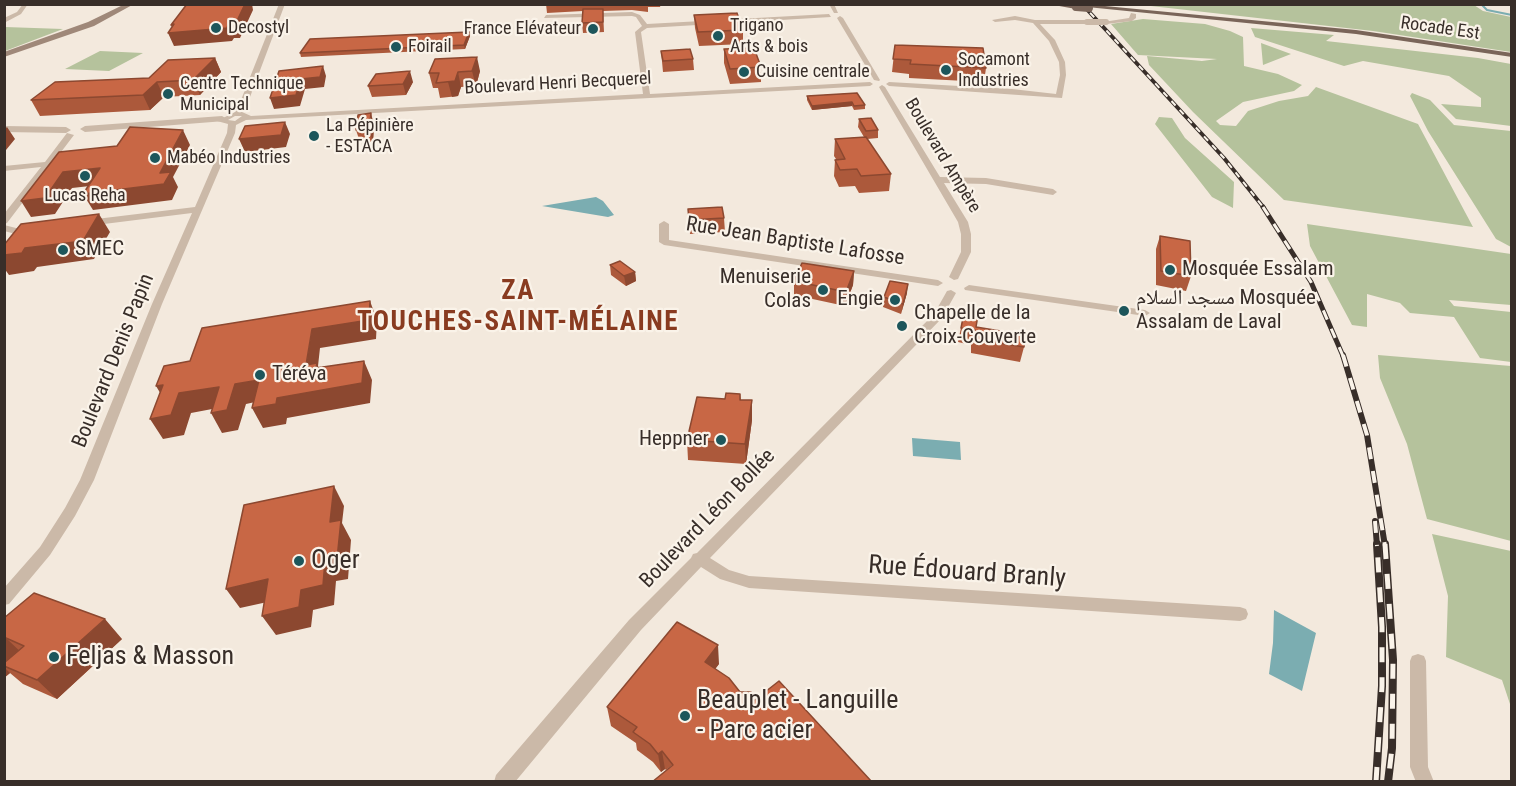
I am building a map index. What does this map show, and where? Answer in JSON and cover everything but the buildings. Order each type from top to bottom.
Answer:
[{"type":"main road","name":"Rocade Est","points":[[1051,4],[1345,33],[1512,57]]},
{"type":"main road","points":[[4,55],[90,24],[130,5]]},
{"type":"street","points":[[4,21],[19,13],[26,4]]},
{"type":"street","points":[[237,114],[242,107],[282,4]]},
{"type":"street","name":"Boulevard Ampère","points":[[831,4],[956,207],[966,234],[966,252],[954,277]]},
{"type":"street","points":[[995,20],[1016,18],[1035,22],[1106,22],[1130,20],[1133,18],[1134,9]]},
{"type":"street","points":[[546,17],[632,14],[638,16],[645,26]]},
{"type":"street","points":[[647,96],[638,32],[645,26],[838,15]]},
{"type":"street","name":"Boulevard Henri Becquerel","points":[[247,118],[880,84],[1012,91],[1059,96],[1063,75],[1059,51],[1035,22]]},
{"type":"street","points":[[4,129],[68,132],[222,119],[237,114],[245,114],[247,118],[232,123],[225,123],[222,119]]},
{"type":"street","name":"Boulevard Denis Papin","points":[[4,599],[45,551],[87,480],[154,313],[231,134],[232,123]]},
{"type":"street","points":[[4,221],[68,132]]},
{"type":"street","points":[[4,169],[47,164]]},
{"type":"street","points":[[940,180],[986,181],[1053,192]]},
{"type":"street","points":[[78,225],[199,209]]},
{"type":"street","name":"Rue Jean Baptiste Lafosse","points":[[664,224],[664,242],[938,283]]},
{"type":"street","points":[[4,228],[20,232],[44,229]]},
{"type":"street","points":[[969,288],[967,282],[954,277],[945,277],[938,283],[943,290],[951,293],[960,293],[969,288],[1145,313]]},
{"type":"street","name":"Boulevard Léon Bollée","points":[[503,782],[635,624],[938,316],[951,293]]},
{"type":"street","name":"Rue Édouard Branly","points":[[698,558],[725,575],[748,582],[1240,614]]},
{"type":"street","points":[[1418,661],[1419,767],[1425,782]]},
{"type":"green space","points":[[1142,5],[1474,5],[1483,11],[1511,17],[1511,52],[1373,31]]},
{"type":"green space","points":[[1143,19],[1205,24],[1230,31],[1243,37],[1244,66],[1278,74],[1302,85],[1294,91],[1243,102],[1216,121],[1220,125],[1236,126],[1248,111],[1279,101],[1308,96],[1316,87],[1418,124],[1473,227],[1284,200],[1193,112],[1149,65],[1147,56],[1202,61],[1217,59],[1138,55],[1111,24]]},
{"type":"green space","points":[[5,27],[63,29],[5,51]]},
{"type":"green space","points":[[1251,28],[1334,35],[1326,41],[1478,58],[1511,64],[1511,126],[1456,119],[1441,104],[1481,107],[1481,98],[1449,76],[1363,61],[1344,66],[1255,37]]},
{"type":"green space","points":[[1261,43],[1291,54],[1263,65]]},
{"type":"green space","points":[[100,51],[143,53],[109,71],[65,69]]},
{"type":"green space","points":[[1412,93],[1430,100],[1454,125],[1511,131],[1511,247],[1496,239],[1428,131],[1410,96]]},
{"type":"green space","points":[[1159,117],[1172,118],[1185,138],[1234,182],[1233,208],[1212,197],[1155,124]]},
{"type":"green space","points":[[1307,224],[1511,254],[1511,305],[1449,300],[1454,306],[1511,312],[1511,362],[1480,358],[1454,317],[1410,313],[1400,303],[1367,294],[1367,327],[1352,325],[1310,246]]},
{"type":"green space","points":[[1378,355],[1511,366],[1511,541],[1427,519],[1407,444],[1380,378]]},
{"type":"green space","points":[[1432,534],[1511,551],[1511,707],[1502,680],[1446,657],[1448,596]]},
{"type":"water","points":[[596,197],[603,201],[614,215],[608,217],[542,206]]},
{"type":"water","points":[[912,438],[960,442],[961,460],[913,456]]},
{"type":"water","points":[[1274,610],[1316,633],[1302,691],[1269,674]]},
{"type":"waterway","points":[[1481,4],[1487,10],[1512,15]]},
{"type":"railway","points":[[1082,4],[1224,158],[1264,208]]},
{"type":"railway","points":[[1263,207],[1311,282],[1343,356]]},
{"type":"railway","points":[[1343,355],[1367,435],[1385,546]]},
{"type":"railway","points":[[1375,521],[1377,546]]},
{"type":"railway","points":[[1376,782],[1382,686],[1382,627],[1377,544]]},
{"type":"railway","points":[[1385,544],[1393,660],[1392,748],[1388,782]]},
{"type":"place","name":"Decostyl","points":[[216,28]]},
{"type":"place","name":"France Elévateur","points":[[593,29]]},
{"type":"place","name":"Trigano Arts & bois","points":[[718,36]]},
{"type":"place","name":"Foirail","points":[[396,47]]},
{"type":"place","name":"Socamont Industries","points":[[946,70]]},
{"type":"place","name":"Cuisine centrale","points":[[744,72]]},
{"type":"place","name":"Centre Technique Municipal","points":[[168,94]]},
{"type":"place","name":"La Pépinière - ESTACA","points":[[314,136]]},
{"type":"place","name":"Mabéo Industries","points":[[155,158]]},
{"type":"place","name":"Lucas Reha","points":[[85,176]]},
{"type":"place","name":"SMEC","points":[[63,250]]},
{"type":"place","name":"Mosquée Essalam","points":[[1170,270]]},
{"type":"place","name":"Menuiserie Colas","points":[[823,290]]},
{"type":"place","name":"Engie","points":[[895,300]]},
{"type":"place","name":"مسجد السلام Mosquée Assalam de Laval","points":[[1124,311]]},
{"type":"place","name":"Chapelle de la Croix-Couverte","points":[[902,326]]},
{"type":"place","name":"Téréva","points":[[260,375]]},
{"type":"place","name":"Heppner","points":[[721,440]]},
{"type":"place","name":"Oger","points":[[299,561]]},
{"type":"place","name":"Feljas & Masson","points":[[54,657]]},
{"type":"place","name":"Beauplet - Languille - Parc acier","points":[[685,716]]},
{"type":"district","name":"ZA TOUCHES-SAINT-MÉLAINE","points":[[518,308]]}]
